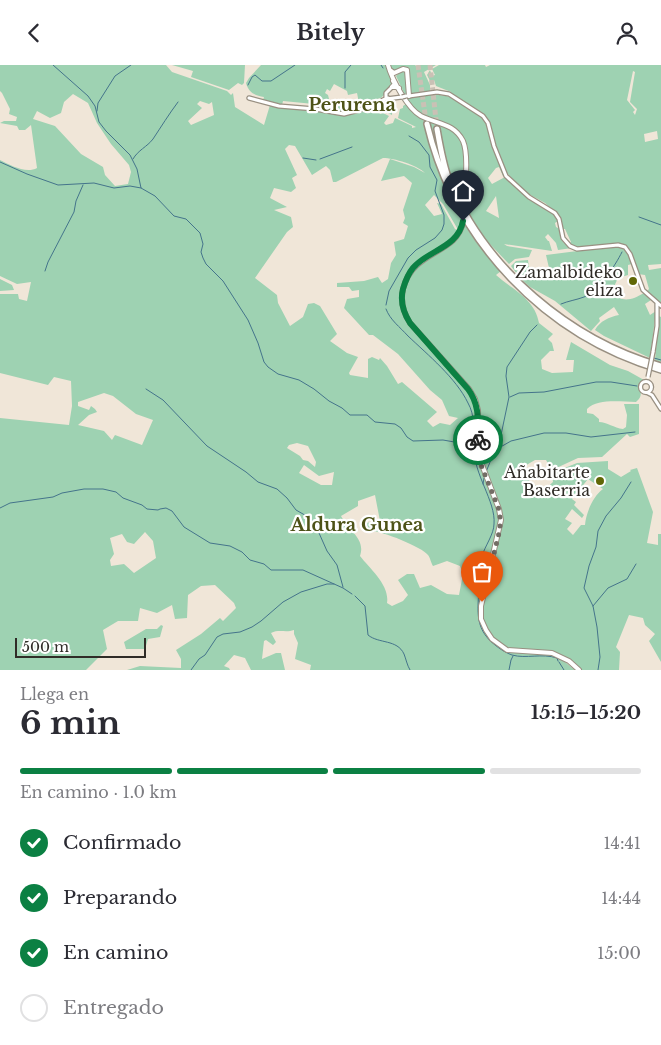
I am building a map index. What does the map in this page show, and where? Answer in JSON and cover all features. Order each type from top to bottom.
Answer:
[{"type":"highway","points":[[427,125],[436,159],[453,198],[480,243],[526,294],[552,316],[591,342],[634,361],[661,370]]},
{"type":"highway","points":[[437,129],[449,180],[466,214],[488,247],[508,271],[529,292],[571,324],[604,344],[661,366]]},
{"type":"main road","points":[[388,65],[394,74],[399,88],[414,111],[424,118],[450,127],[462,140],[466,158],[464,203]]},
{"type":"main road","points":[[394,74],[403,69],[408,71],[406,96]]},
{"type":"main road","points":[[391,89],[394,83],[394,74]]},
{"type":"main road","points":[[391,89],[399,88]]},
{"type":"main road","points":[[463,221],[461,230],[453,240],[412,269],[404,285],[402,301],[404,312],[410,323],[468,389],[477,405],[478,457],[500,512],[501,520],[482,602],[481,615],[486,630],[506,649],[552,653],[564,658],[579,670]]},
{"type":"street","points":[[249,98],[279,106],[344,114],[378,105],[386,98],[391,89]]},
{"type":"street","points":[[386,98],[437,93],[449,95],[485,117],[506,176],[529,197],[555,213],[559,219],[566,243],[577,249],[620,245],[625,247],[630,254],[642,288],[659,306],[648,377],[641,385],[641,389],[652,396],[661,409]]},
{"type":"street","points":[[648,377],[652,396]]},
{"type":"street","points":[[644,382],[650,383]]},
{"type":"street","points":[[647,393],[651,390]]},
{"type":"green space","points":[[0,65],[166,65],[172,72],[227,91],[231,95],[233,93],[235,107],[264,125],[270,105],[346,114],[376,107],[380,114],[383,113],[389,116],[384,123],[386,125],[393,123],[395,118],[412,126],[412,128],[416,127],[398,118],[400,109],[406,104],[418,115],[443,125],[443,122],[418,111],[407,98],[433,94],[452,97],[451,92],[436,86],[434,80],[430,81],[427,75],[430,70],[432,76],[435,75],[432,69],[439,65],[485,65],[486,67],[490,65],[661,65],[661,264],[648,265],[649,270],[661,268],[661,305],[646,292],[649,289],[645,275],[638,274],[627,247],[625,248],[632,264],[628,265],[628,275],[618,278],[611,293],[620,298],[628,299],[644,293],[651,300],[645,304],[650,315],[656,311],[650,358],[595,330],[605,320],[619,315],[614,307],[599,318],[600,321],[591,331],[555,301],[530,287],[511,266],[516,261],[528,260],[529,268],[537,273],[549,268],[546,255],[609,247],[577,248],[569,244],[571,242],[565,229],[562,229],[557,214],[545,203],[525,192],[506,172],[503,176],[499,167],[488,178],[492,184],[505,177],[523,193],[554,214],[558,221],[555,223],[556,227],[560,229],[563,242],[572,248],[558,250],[556,243],[548,234],[545,237],[549,241],[552,251],[504,244],[532,250],[529,257],[515,259],[509,264],[484,238],[466,208],[467,160],[464,158],[462,201],[452,179],[435,130],[443,169],[425,126],[441,176],[462,219],[460,229],[457,228],[443,204],[434,195],[425,205],[434,216],[442,214],[437,203],[441,204],[455,229],[462,232],[464,224],[476,242],[501,271],[496,275],[528,301],[537,315],[539,323],[553,334],[548,339],[552,343],[554,351],[550,351],[541,360],[542,369],[552,373],[573,372],[574,360],[566,360],[571,342],[610,365],[628,371],[644,380],[640,387],[640,397],[636,402],[603,402],[587,409],[587,413],[593,414],[599,419],[599,422],[623,429],[626,427],[627,415],[624,404],[639,404],[639,434],[630,437],[627,434],[602,457],[578,458],[552,470],[546,460],[535,460],[523,467],[523,471],[530,482],[545,489],[553,482],[552,473],[577,463],[608,461],[608,469],[621,477],[630,470],[637,468],[653,512],[647,543],[658,545],[658,534],[661,534],[661,662],[649,641],[655,634],[645,625],[643,618],[629,615],[616,647],[620,652],[619,670],[581,670],[574,662],[562,655],[560,658],[575,670],[310,670],[311,665],[295,659],[298,643],[294,630],[271,633],[276,642],[273,645],[266,640],[264,641],[262,659],[276,653],[281,653],[285,670],[251,670],[245,658],[234,655],[224,666],[230,670],[127,670],[140,666],[181,668],[181,659],[176,650],[201,634],[220,618],[223,621],[236,608],[234,603],[215,585],[201,586],[188,595],[187,618],[175,619],[172,605],[157,613],[140,608],[138,621],[118,621],[103,630],[107,649],[86,670],[0,670],[0,418],[69,425],[72,406],[71,381],[54,377],[48,385],[0,373],[0,294],[18,294],[19,299],[27,301],[31,282],[17,284],[0,276],[0,160],[23,169],[33,170],[37,168],[31,125],[25,130],[19,130],[17,126],[0,123],[16,121],[17,117],[9,114],[10,109],[0,91]],"holes":[[[633,71],[635,72],[630,102],[637,109],[635,115],[633,112],[635,110],[627,100]],[[73,94],[88,103],[97,123],[111,144],[129,165],[131,172],[128,184],[115,186],[105,175],[103,167],[81,154],[55,126],[33,119],[37,111],[50,118],[61,113],[64,102]],[[200,101],[209,104],[212,102],[214,115],[191,125],[188,121],[202,108],[197,104]],[[657,131],[658,139],[645,142],[644,134]],[[289,145],[295,146],[312,175],[326,166],[330,170],[333,182],[383,158],[393,159],[417,167],[425,173],[390,159],[381,181],[404,176],[412,183],[403,210],[405,218],[403,223],[408,226],[404,239],[394,242],[396,255],[391,263],[388,279],[382,283],[378,277],[364,281],[337,283],[337,287],[349,287],[352,291],[359,290],[359,297],[347,299],[344,308],[369,335],[373,335],[398,354],[430,390],[442,400],[449,416],[458,418],[450,425],[440,423],[433,427],[427,421],[437,412],[402,382],[398,384],[380,358],[379,360],[372,357],[368,359],[368,378],[350,375],[349,373],[358,357],[347,353],[330,341],[337,334],[320,306],[314,303],[308,304],[303,317],[290,326],[278,303],[277,295],[255,278],[287,232],[293,227],[291,217],[274,210],[287,207],[270,198],[274,188],[291,192],[296,188],[292,178],[297,175],[285,149]],[[496,196],[499,218],[486,211]],[[104,393],[113,396],[136,414],[153,420],[142,445],[115,435],[112,440],[104,431],[78,425],[89,415],[97,412],[91,406],[89,410],[78,406],[78,402]],[[297,443],[308,446],[316,462],[315,467],[287,448],[289,445]],[[304,465],[319,476],[334,472],[332,485],[321,485],[299,473]],[[588,479],[603,489],[591,505],[585,525],[581,525],[573,535],[567,529],[572,523],[565,519],[572,509],[582,518],[584,515],[574,505],[576,502],[572,499]],[[375,495],[380,521],[366,523],[369,531],[409,543],[428,555],[433,566],[447,561],[460,566],[463,574],[459,595],[447,594],[431,585],[420,588],[414,574],[407,574],[398,580],[408,595],[403,601],[392,606],[387,603],[387,596],[382,584],[360,556],[361,544],[341,516],[358,506],[358,501]],[[145,532],[153,541],[156,558],[134,573],[124,564],[111,566],[110,560],[114,554],[110,538],[122,534],[127,542],[134,544]]]},
{"type":"green space","points":[[172,65],[245,65],[244,83],[242,85],[238,83],[229,90],[191,77],[193,71]]},
{"type":"green space","points":[[261,65],[386,65],[393,85],[381,98],[359,103],[357,93],[348,95],[347,91],[334,84],[330,91],[327,89],[325,93],[328,95],[331,107],[351,105],[353,111],[343,112],[316,108],[314,104],[283,101],[282,105],[263,100],[264,97],[252,93],[247,86],[246,83],[249,78]]},
{"type":"green space","points":[[390,65],[415,65],[417,67],[418,65],[436,65],[424,72],[430,85],[430,92],[412,94],[410,92],[410,71],[403,67],[392,71]]},
{"type":"green space","points":[[405,70],[407,95],[405,95],[396,76]]},
{"type":"green space","points":[[392,100],[392,115],[382,110],[381,106],[383,101]]},
{"type":"green space","points":[[0,279],[12,285],[14,290],[0,291]]},
{"type":"green space","points":[[659,316],[661,317],[661,362],[655,360]]},
{"type":"green space","points":[[161,625],[163,626],[160,637],[148,639],[145,649],[126,649],[124,642],[146,629],[157,629]]},
{"type":"waterway","points":[[53,65],[88,96],[95,106],[99,122],[130,155],[137,169],[141,188],[155,196],[174,216],[186,219],[200,233],[203,244],[201,252],[206,264],[223,281],[248,320],[264,362],[268,367],[278,374],[299,380],[350,415],[367,415],[375,422],[395,424],[413,441],[443,440],[460,443],[474,454]]},
{"type":"waterway","points":[[97,111],[98,103],[115,76],[131,65]]},
{"type":"waterway","points":[[248,85],[255,75],[262,81],[271,81],[295,65]]},
{"type":"waterway","points":[[345,88],[345,72],[351,65]]},
{"type":"waterway","points":[[133,159],[153,139],[178,102]]},
{"type":"waterway","points":[[386,305],[389,291],[408,258],[416,250],[435,238],[442,230],[444,224],[444,215],[435,191],[437,180],[430,167],[429,155],[419,142],[409,136]]},
{"type":"waterway","points":[[320,159],[352,147]]},
{"type":"waterway","points":[[303,158],[316,160]]},
{"type":"waterway","points":[[0,162],[58,185],[94,183],[114,188],[130,186],[141,188]]},
{"type":"waterway","points":[[45,271],[74,212],[76,201],[83,185]]},
{"type":"waterway","points":[[639,217],[661,225]]},
{"type":"waterway","points":[[561,304],[584,297],[595,290],[611,271],[622,252]]},
{"type":"waterway","points":[[386,309],[390,317],[441,367],[463,394],[472,413],[474,445]]},
{"type":"waterway","points":[[486,472],[501,435],[509,397],[506,376],[507,367],[530,332],[537,325]]},
{"type":"waterway","points":[[654,358],[661,360]]},
{"type":"waterway","points":[[510,397],[519,393],[544,392],[596,382],[637,386]]},
{"type":"waterway","points":[[146,389],[163,400],[207,446],[258,482],[277,489],[296,510],[310,518],[315,524],[327,551],[337,565],[343,587]]},
{"type":"waterway","points":[[497,449],[511,441],[544,433],[566,433],[591,437],[635,432]]},
{"type":"waterway","points":[[474,447],[477,467],[494,515],[493,532],[480,563],[478,608],[480,624],[488,638],[512,655],[546,656],[557,658],[558,661]]},
{"type":"waterway","points":[[483,484],[484,478]]},
{"type":"waterway","points":[[598,670],[600,657],[597,627],[593,606],[584,588],[596,547],[598,531],[606,516],[631,482]]},
{"type":"waterway","points":[[0,508],[10,503],[53,497],[62,493],[84,489],[103,489],[116,492],[123,498],[142,505],[147,509],[158,510],[166,508],[172,511],[184,527],[210,543],[230,546],[242,552],[250,560],[264,564],[271,570],[303,570],[352,594]]},
{"type":"waterway","points":[[593,606],[608,588],[627,579],[636,564]]},
{"type":"waterway","points":[[191,670],[199,659],[205,655],[217,637],[223,634],[240,632],[252,627],[283,602],[301,592],[327,584],[334,584]]},
{"type":"waterway","points":[[355,596],[365,606],[368,635],[401,649],[410,670]]},
{"type":"waterway","points":[[509,670],[513,656]]},
{"type":"waterway","points":[[559,662],[564,670]]},
{"type":"tunnel","points":[[418,65],[426,121]]},
{"type":"tunnel","points":[[430,65],[437,129]]},
{"type":"way so far","points":[[478,440],[478,457],[496,501],[501,520],[482,602]]},
{"type":"place","name":"Zamalbideko eliza","points":[[633,281]]},
{"type":"place","name":"Añabitarte Baserria","points":[[600,481]]},
{"type":"district","name":"Perurena","points":[[352,105]]},
{"type":"district","name":"Aldura Gunea","points":[[357,525]]},
{"type":"route","points":[[463,221],[461,230],[453,240],[412,269],[404,285],[402,301],[404,312],[410,323],[475,399],[478,410],[478,440]]}]
